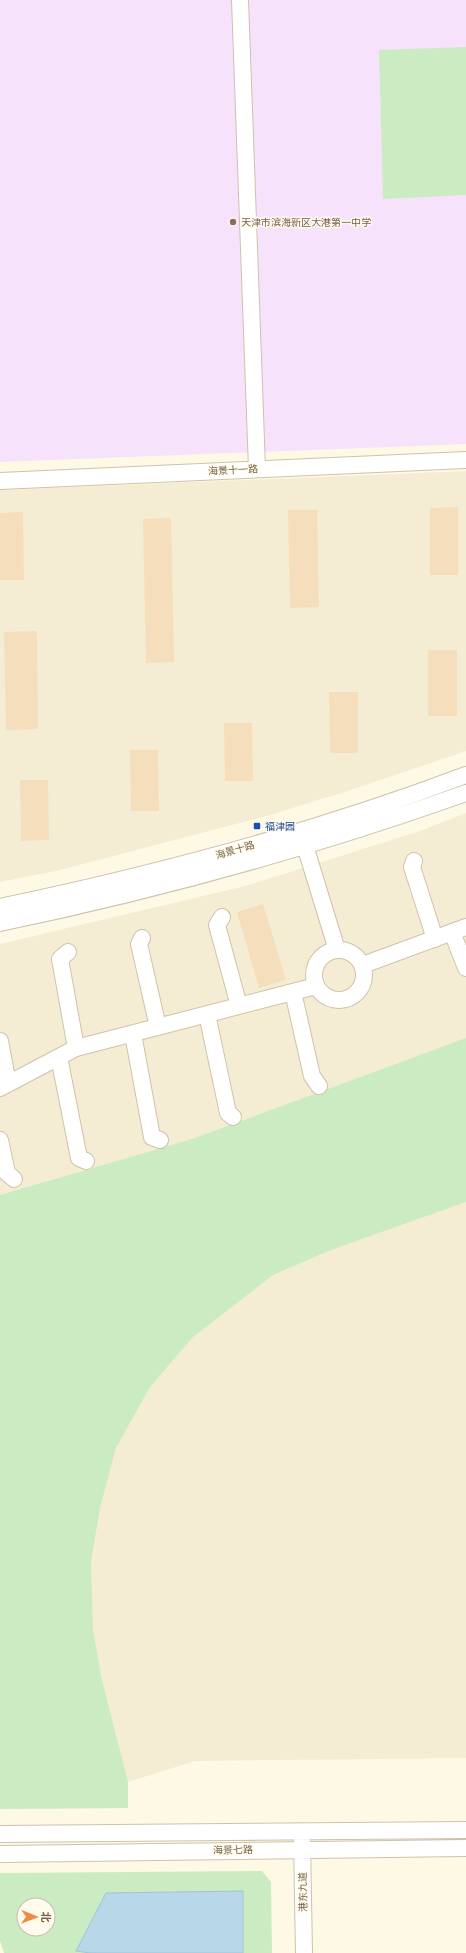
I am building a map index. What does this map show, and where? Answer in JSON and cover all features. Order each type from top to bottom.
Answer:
[{"type":"street","points":[[240,0],[257,469]]},
{"type":"street","name":"海景十一路","points":[[0,481],[466,460]]},
{"type":"street","name":"海景十路","points":[[0,907],[188,863],[300,831],[466,775]]},
{"type":"street","name":"海景十路","points":[[0,923],[127,895],[304,846],[466,793]]},
{"type":"street","points":[[300,831],[337,950]]},
{"type":"street","points":[[414,861],[412,868],[435,939]]},
{"type":"street","points":[[222,916],[217,925],[239,1006]]},
{"type":"street","points":[[363,965],[459,930],[466,968]]},
{"type":"street","points":[[142,938],[139,944],[158,1027]]},
{"type":"street","points":[[337,950],[352,953],[363,965],[364,981],[361,988],[350,999],[334,1000],[326,998],[316,986],[314,970],[317,962],[322,956],[337,950]]},
{"type":"street","points":[[68,952],[60,959],[76,1048]]},
{"type":"street","points":[[0,1041],[4,1086],[76,1048],[316,986]]},
{"type":"street","points":[[293,992],[312,1076],[319,1086]]},
{"type":"street","points":[[207,1014],[228,1114],[233,1116]]},
{"type":"street","points":[[132,1034],[152,1137],[160,1140]]},
{"type":"street","points":[[59,1057],[78,1158],[86,1161]]},
{"type":"street","points":[[0,1140],[6,1173],[14,1179]]},
{"type":"street","name":"海景七路","points":[[0,1834],[466,1830]]},
{"type":"street","name":"港东九道","points":[[301,1832],[304,1953]]},
{"type":"street","name":"海景七路","points":[[0,1854],[466,1848]]},
{"type":"shaded area","name":"天津市滨海新区大港第一中学","points":[[0,0],[466,0],[466,444],[0,462]]},
{"type":"shaded area","name":"福津园","points":[[466,471],[466,751],[351,790],[263,817],[56,871],[0,882],[0,490]]},
{"type":"shaded area","points":[[466,813],[466,1758],[195,1761],[128,1782],[128,1808],[0,1809],[0,944],[245,886],[417,832]]},
{"type":"green space","points":[[466,47],[466,195],[383,199],[379,50]]},
{"type":"green space","points":[[466,1038],[466,1202],[331,1250],[273,1275],[193,1337],[150,1387],[116,1448],[100,1508],[91,1562],[93,1630],[102,1680],[128,1782],[128,1808],[0,1809],[0,1195],[192,1139]]},
{"type":"green space","points":[[262,1871],[271,1882],[272,1953],[4,1953],[0,1941],[0,1873]]},
{"type":"water","points":[[243,1891],[243,1953],[90,1953],[76,1951],[106,1893]]},
{"type":"building","points":[[458,507],[458,575],[430,575],[430,508]]},
{"type":"building","points":[[288,510],[317,510],[319,607],[290,608]]},
{"type":"building","points":[[23,512],[24,580],[0,580],[0,513]]},
{"type":"building","points":[[171,518],[174,662],[146,663],[143,519]]},
{"type":"building","points":[[37,631],[38,729],[6,730],[4,632]]},
{"type":"building","points":[[428,650],[457,650],[457,716],[428,716]]},
{"type":"building","points":[[329,692],[358,692],[358,753],[330,753]]},
{"type":"building","points":[[224,723],[252,723],[253,781],[225,781]]},
{"type":"building","points":[[130,750],[158,750],[159,811],[131,811]]},
{"type":"building","points":[[20,780],[48,780],[49,840],[21,841]]},
{"type":"building","points":[[263,904],[286,980],[259,988],[237,912]]},
{"type":"place","name":"天津市滨海新区大港第一中学","points":[[233,222]]},
{"type":"place","name":"福津园","points":[[257,826]]}]
